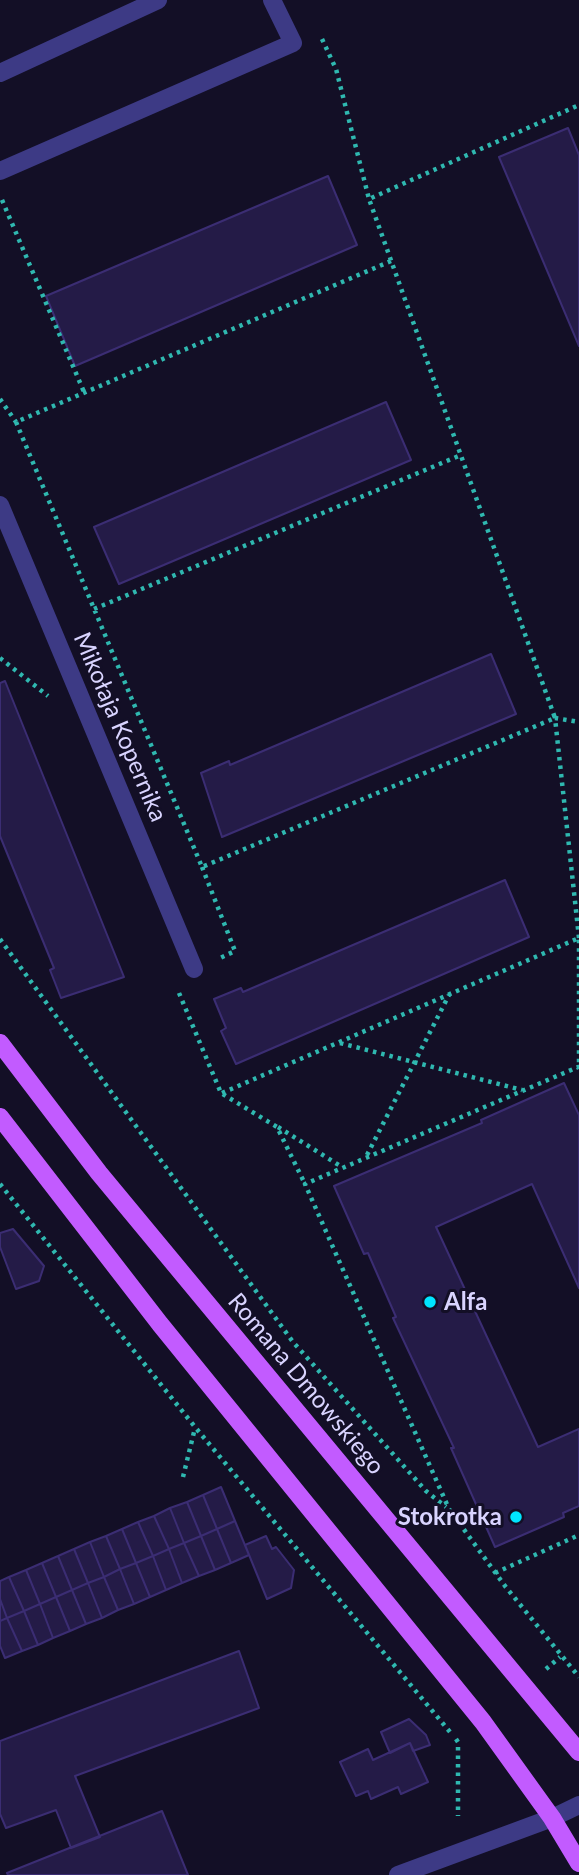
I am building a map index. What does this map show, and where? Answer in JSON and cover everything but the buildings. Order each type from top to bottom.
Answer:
[{"type":"main road","name":"Romana Dmowskiego","points":[[0,1043],[99,1173],[579,1752]]},
{"type":"main road","points":[[0,1117],[160,1325],[467,1701],[552,1818],[579,1863]]},
{"type":"street","points":[[0,73],[158,0]]},
{"type":"street","points":[[0,171],[293,43],[272,0]]},
{"type":"street","name":"Mikołaja Kopernika","points":[[0,505],[194,969]]},
{"type":"street","points":[[398,1875],[552,1818],[579,1805]]},
{"type":"path","points":[[320,34],[336,69],[369,199],[555,718],[579,938],[579,1067],[305,1184],[449,1509],[495,1573],[560,1657],[579,1677]]},
{"type":"path","points":[[369,199],[579,105]]},
{"type":"path","points":[[0,194],[84,392]]},
{"type":"path","points":[[16,422],[391,261]]},
{"type":"path","points":[[0,400],[16,422],[202,867],[555,718],[579,722]]},
{"type":"path","points":[[94,609],[460,455]]},
{"type":"path","points":[[221,1093],[579,938]]},
{"type":"path","points":[[0,939],[293,1342],[426,1491],[449,1509]]},
{"type":"path","points":[[367,1157],[450,994]]},
{"type":"path","points":[[339,1042],[522,1090]]},
{"type":"path","points":[[278,1127],[342,1167]]},
{"type":"path","points":[[0,1184],[195,1427],[458,1742],[458,1816]]},
{"type":"path","points":[[183,1477],[195,1427]]},
{"type":"path","points":[[495,1573],[579,1535]]},
{"type":"path","points":[[543,1672],[560,1657]]},
{"type":"place","name":"Alfa","points":[[430,1302]]},
{"type":"place","name":"Stokrotka","points":[[516,1517]]}]
